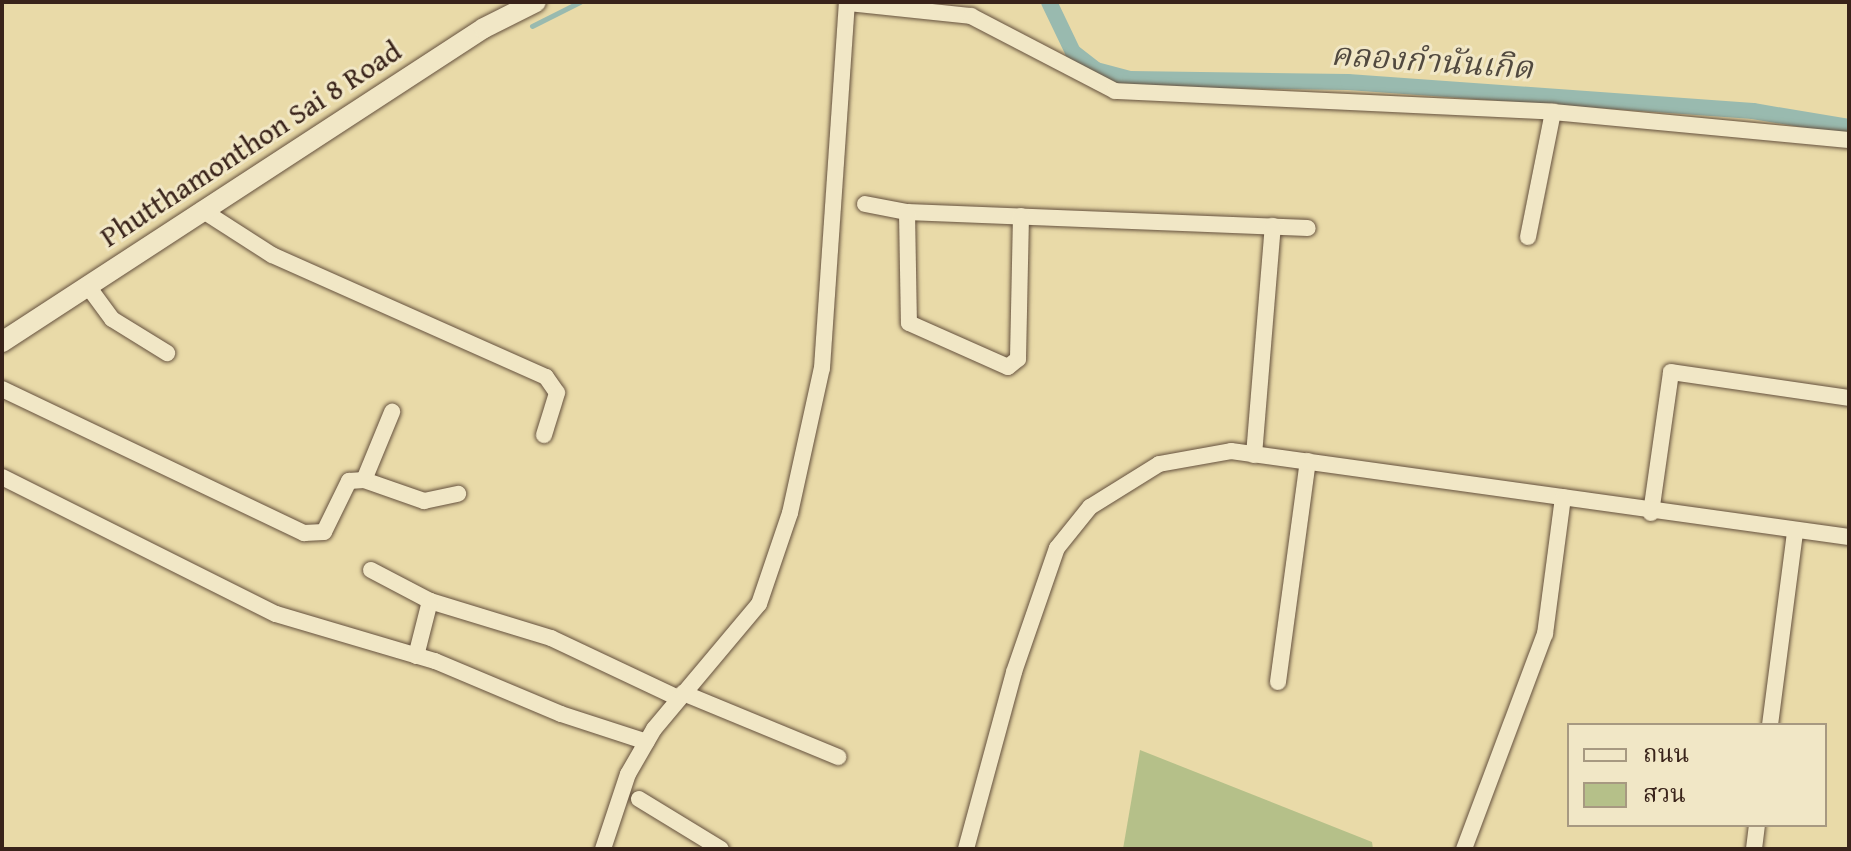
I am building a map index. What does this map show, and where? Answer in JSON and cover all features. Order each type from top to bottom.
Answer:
[{"type":"street","name":"Phutthamonthon Sai 8 Road","points":[[2,342],[484,28],[536,2]]},
{"type":"street","points":[[603,849],[614,807],[647,742],[681,695],[759,604],[817,412],[847,3],[971,16],[1115,91],[1553,112],[1849,140]]},
{"type":"street","points":[[1528,237],[1553,112]]},
{"type":"street","points":[[865,204],[907,212],[1308,228]]},
{"type":"street","points":[[202,210],[272,255],[546,377],[557,393],[544,435]]},
{"type":"street","points":[[907,212],[909,323],[1008,367],[1018,359],[1021,216]]},
{"type":"street","points":[[1254,455],[1273,226]]},
{"type":"street","points":[[87,285],[112,319],[167,353]]},
{"type":"street","points":[[1651,513],[1671,372],[1849,398]]},
{"type":"street","points":[[2,389],[304,533],[324,532],[349,481],[364,480],[424,501],[458,494]]},
{"type":"street","points":[[364,480],[392,412]]},
{"type":"street","points":[[966,849],[1014,672],[1057,548],[1090,507],[1159,464],[1231,451],[1563,497],[1651,513],[1849,537]]},
{"type":"street","points":[[1278,682],[1308,461]]},
{"type":"street","points":[[2,477],[276,614],[416,656],[647,742]]},
{"type":"street","points":[[1464,849],[1545,634],[1563,497]]},
{"type":"street","points":[[1770,723],[1795,532]]},
{"type":"street","points":[[371,570],[430,601],[551,638],[681,695],[838,757]]},
{"type":"street","points":[[416,656],[430,601]]},
{"type":"street","points":[[639,799],[721,849]]},
{"type":"street","points":[[1754,849],[1757,827]]},
{"type":"green space","points":[[1140,750],[1372,842],[1373,849],[1123,849]]},
{"type":"waterway","points":[[532,26],[580,2]]},
{"type":"waterway","name":"คลองกำนันเกิด","points":[[1049,2],[1073,52],[1096,70],[1130,79],[1348,82],[1753,111],[1849,127]]}]
